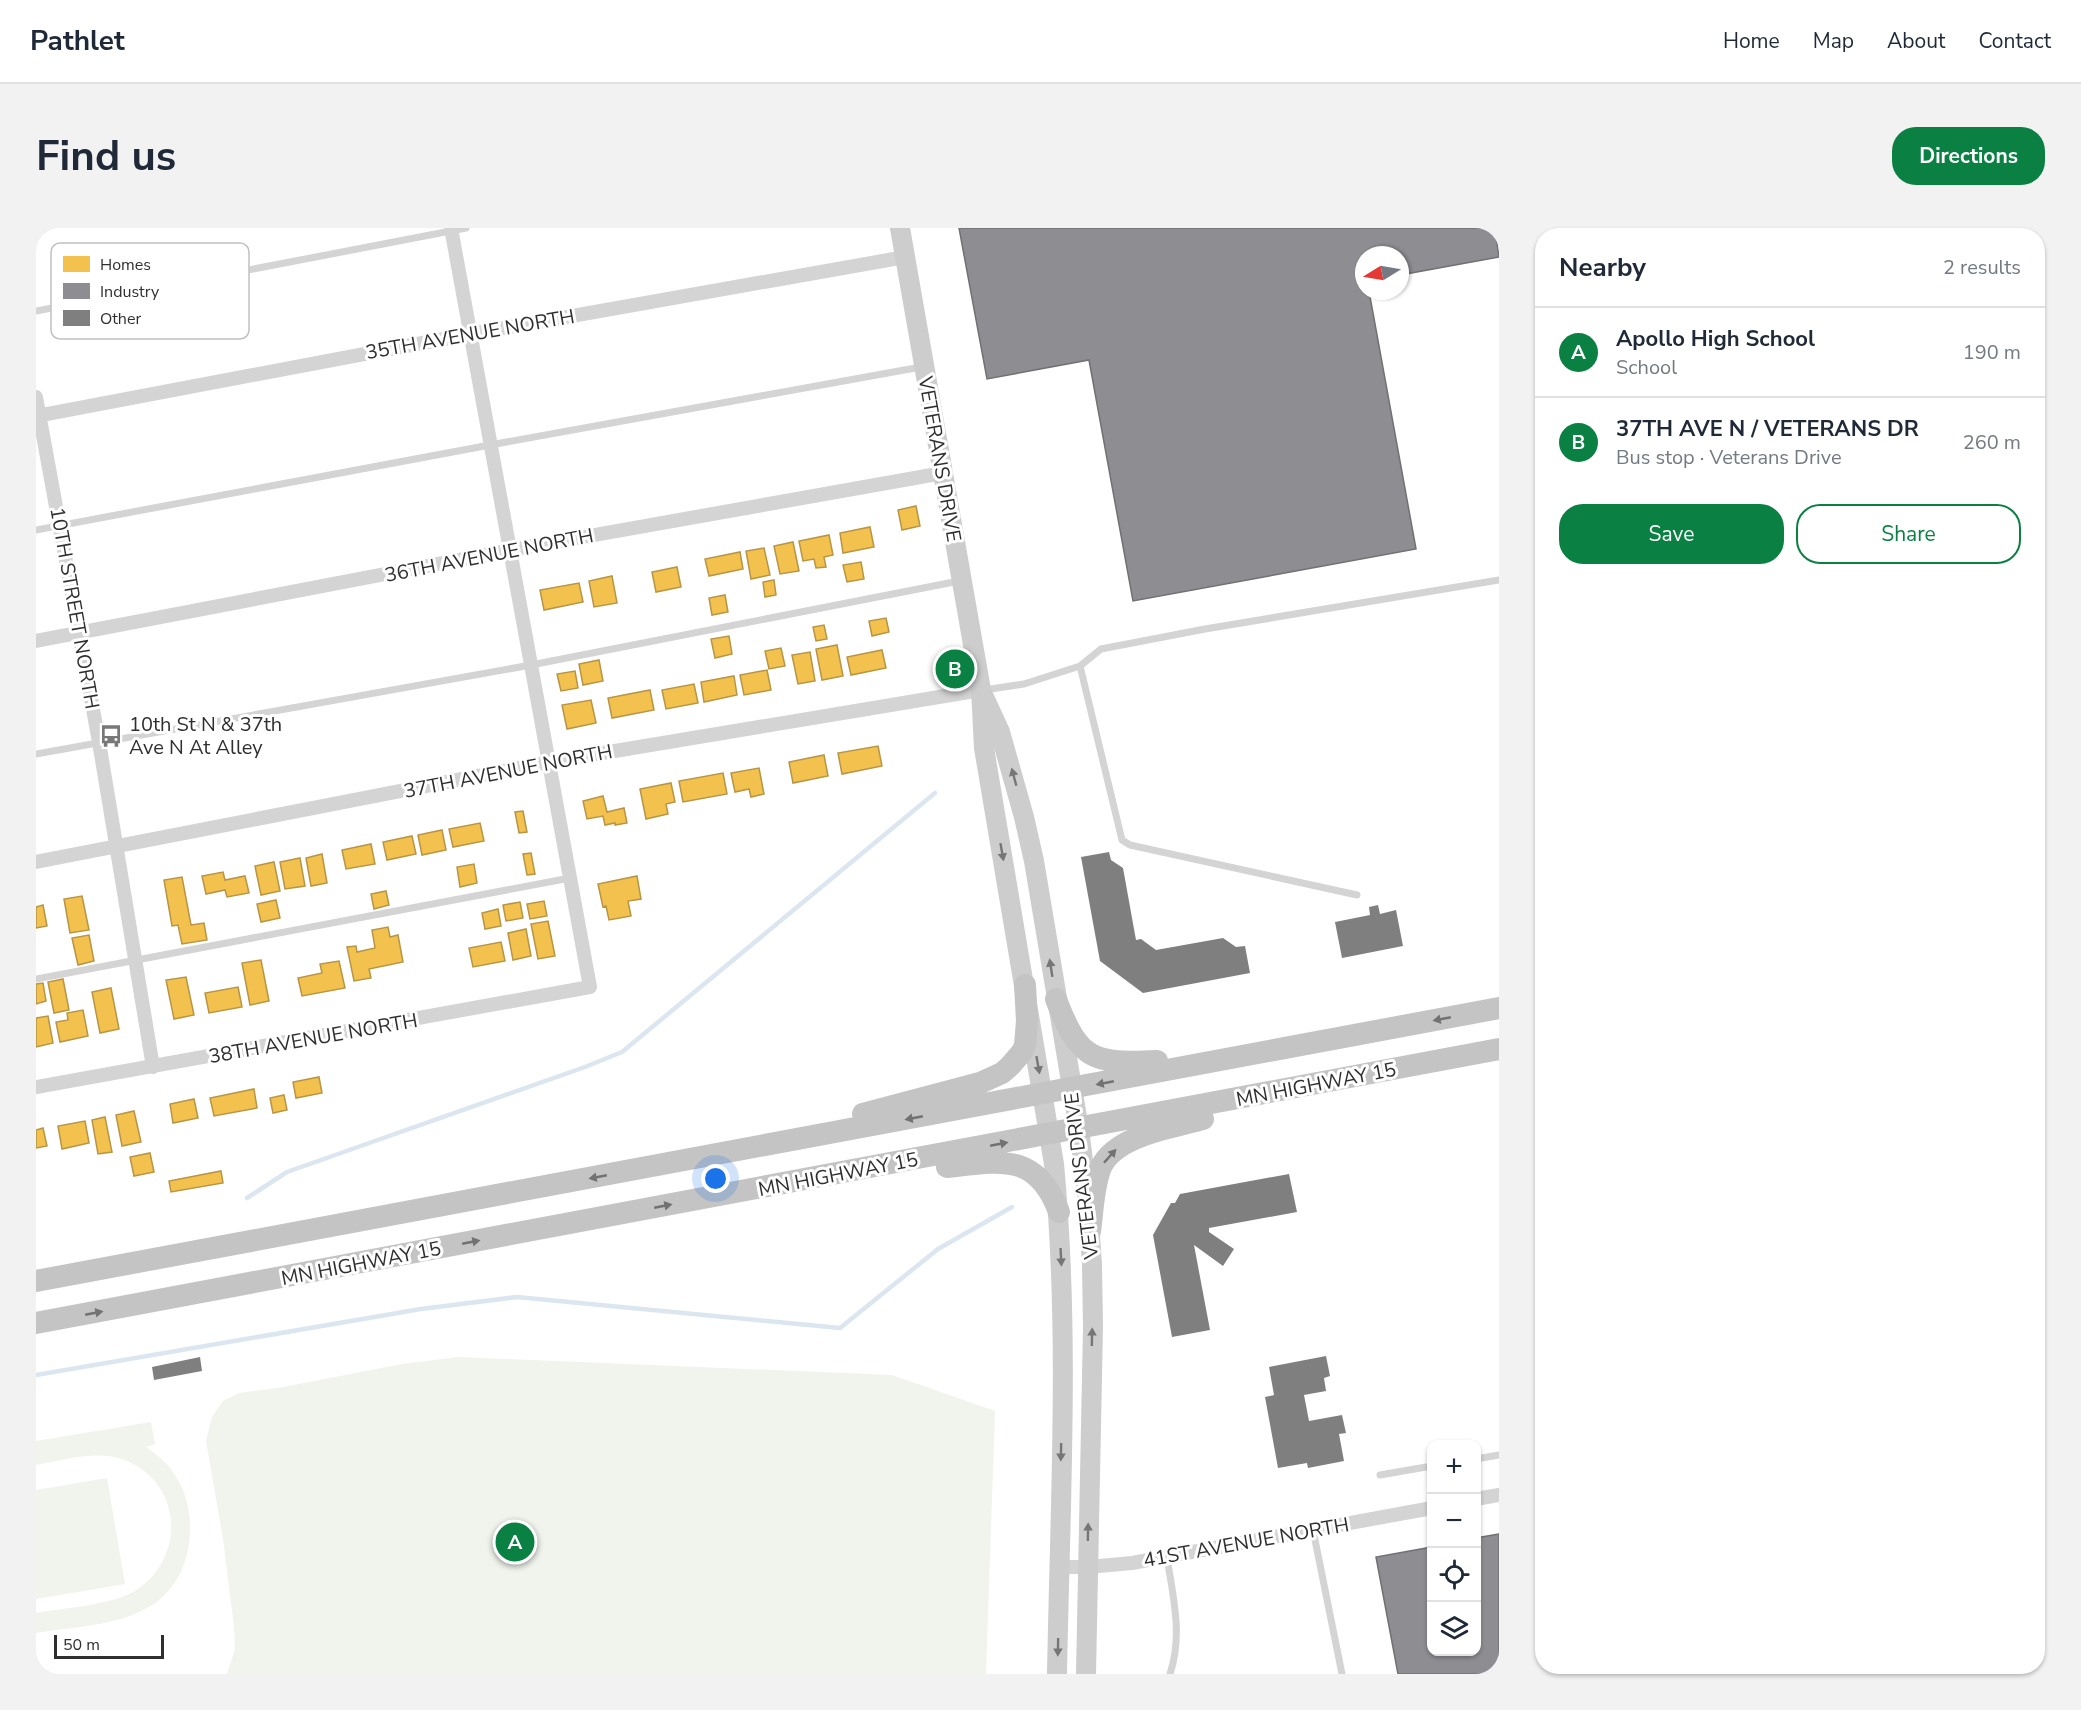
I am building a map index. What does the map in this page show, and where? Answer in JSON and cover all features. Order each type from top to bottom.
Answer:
[{"type":"highway","points":[[733,1152],[980,1083],[1002,1073],[1017,1059],[1024,1045],[1027,1021],[1025,985]]},
{"type":"highway","points":[[1056,999],[1072,1037],[1091,1054],[1102,1059],[1130,1062],[1249,1056]]},
{"type":"highway","name":"MN HIGHWAY 15","points":[[36,1281],[1499,1008]]},
{"type":"highway","name":"MN HIGHWAY 15","points":[[36,1323],[1499,1049]]},
{"type":"highway","points":[[1090,1231],[1098,1176],[1106,1159],[1120,1146],[1145,1135],[1339,1080]]},
{"type":"highway","points":[[781,1184],[1005,1162],[1035,1173],[1051,1193],[1059,1212]]},
{"type":"main road","name":"VETERANS DRIVE","points":[[900,228],[981,690],[984,748],[1050,1134],[1059,1212],[1062,1300],[1058,1674]]},
{"type":"main road","name":"VETERANS DRIVE","points":[[981,690],[1000,732],[1034,861],[1079,1129],[1090,1231],[1092,1327],[1086,1674]]},
{"type":"street","points":[[451,229],[570,878]]},
{"type":"street","name":"35TH AVENUE NORTH","points":[[38,416],[470,334],[905,257]]},
{"type":"street","name":"10TH STREET NORTH","points":[[36,397],[99,742],[153,1067]]},
{"type":"street","name":"36TH AVENUE NORTH","points":[[36,641],[510,550],[943,473]]},
{"type":"street","name":"37TH AVENUE NORTH","points":[[36,862],[549,762],[981,690]]},
{"type":"street","name":"38TH AVENUE NORTH","points":[[36,1087],[590,987],[570,878]]},
{"type":"street","points":[[1481,1498],[1499,1495]]},
{"type":"street","name":"41ST AVENUE NORTH","points":[[1059,1567],[1088,1567],[1167,1557],[1427,1509]]},
{"type":"lane","points":[[249,269],[466,228]]},
{"type":"lane","points":[[36,311],[51,308]]},
{"type":"lane","points":[[36,530],[490,444],[925,366]]},
{"type":"lane","points":[[981,690],[1024,684],[1080,666],[1101,649],[1205,629],[1499,580]]},
{"type":"lane","points":[[36,754],[531,665],[961,581]]},
{"type":"lane","points":[[1080,666],[1122,840],[1130,845],[1357,895]]},
{"type":"lane","points":[[36,979],[570,878]]},
{"type":"lane","points":[[1481,1458],[1499,1455]]},
{"type":"lane","points":[[1380,1475],[1427,1467]]},
{"type":"lane","points":[[1313,1530],[1342,1674]]},
{"type":"lane","points":[[1167,1557],[1178,1639],[1170,1674]]},
{"type":"shaded area","points":[[458,1357],[892,1375],[995,1411],[986,1674],[227,1674],[235,1649],[234,1627],[223,1539],[206,1441],[212,1417],[223,1401],[239,1393],[278,1388],[402,1364]]},
{"type":"shaded area","points":[[151,1422],[155,1444],[146,1447],[162,1459],[172,1471],[183,1492],[188,1510],[190,1529],[188,1548],[175,1583],[163,1597],[135,1614],[93,1625],[36,1633],[36,1613],[101,1603],[135,1591],[151,1577],[163,1561],[169,1543],[171,1523],[168,1505],[159,1487],[146,1472],[127,1461],[105,1456],[82,1457],[36,1465],[36,1441]]},
{"type":"shaded area","points":[[107,1478],[125,1584],[36,1599],[36,1490]]},
{"type":"building: Homes","points":[[916,506],[920,526],[902,530],[898,510]]},
{"type":"building: Homes","points":[[870,527],[874,547],[843,553],[840,533]]},
{"type":"building: Homes","points":[[829,535],[833,555],[824,557],[826,567],[816,568],[814,559],[803,561],[799,541]]},
{"type":"building: Homes","points":[[793,542],[799,571],[780,574],[774,546]]},
{"type":"building: Homes","points":[[764,548],[770,575],[751,579],[746,551]]},
{"type":"building: Homes","points":[[740,552],[743,569],[709,576],[705,559]]},
{"type":"building: Homes","points":[[861,562],[864,579],[847,582],[843,565]]},
{"type":"building: Homes","points":[[677,567],[681,587],[656,592],[652,572]]},
{"type":"building: Homes","points":[[612,576],[617,603],[594,607],[589,581]]},
{"type":"building: Homes","points":[[774,580],[776,595],[765,597],[763,582]]},
{"type":"building: Homes","points":[[579,583],[583,602],[544,610],[540,590]]},
{"type":"building: Homes","points":[[725,595],[728,612],[712,615],[709,598]]},
{"type":"building: Homes","points":[[886,618],[889,632],[872,636],[869,621]]},
{"type":"building: Homes","points":[[824,625],[827,639],[816,641],[813,627]]},
{"type":"building: Homes","points":[[729,636],[732,654],[715,658],[711,639]]},
{"type":"building: Homes","points":[[837,645],[843,676],[822,680],[816,649]]},
{"type":"building: Homes","points":[[781,648],[785,666],[769,669],[765,651]]},
{"type":"building: Homes","points":[[882,650],[886,668],[851,675],[847,657]]},
{"type":"building: Homes","points":[[810,652],[815,681],[798,684],[792,655]]},
{"type":"building: Homes","points":[[599,660],[603,681],[583,685],[579,664]]},
{"type":"building: Homes","points":[[767,670],[771,690],[744,695],[740,675]]},
{"type":"building: Homes","points":[[575,671],[578,688],[561,691],[557,674]]},
{"type":"building: Homes","points":[[734,676],[737,695],[704,702],[701,682]]},
{"type":"building: Homes","points":[[694,684],[698,703],[666,709],[662,690]]},
{"type":"building: Homes","points":[[650,690],[654,710],[612,718],[608,698]]},
{"type":"building: Homes","points":[[591,700],[596,723],[567,729],[562,705]]},
{"type":"building: Homes","points":[[878,746],[882,766],[842,774],[838,753]]},
{"type":"building: Homes","points":[[824,755],[828,776],[793,783],[789,762]]},
{"type":"building: Homes","points":[[759,768],[764,794],[751,797],[749,789],[735,792],[731,773]]},
{"type":"building: Homes","points":[[723,773],[727,794],[683,802],[679,781]]},
{"type":"building: Homes","points":[[671,783],[675,802],[666,804],[668,814],[646,819],[640,789]]},
{"type":"building: Homes","points":[[603,796],[607,812],[624,808],[627,823],[605,825],[603,816],[587,819],[583,801]]},
{"type":"building: Homes","points":[[523,811],[527,832],[519,833],[515,812]]},
{"type":"building: Homes","points":[[480,823],[484,841],[453,847],[449,829]]},
{"type":"building: Homes","points":[[442,830],[446,850],[422,855],[418,835]]},
{"type":"building: Homes","points":[[412,836],[416,854],[387,860],[383,842]]},
{"type":"building: Homes","points":[[371,844],[375,864],[346,869],[342,850]]},
{"type":"building: Homes","points":[[531,853],[535,874],[527,875],[523,854]]},
{"type":"building: Homes","points":[[322,854],[327,883],[311,886],[306,858]]},
{"type":"building: Homes","points":[[300,858],[305,886],[285,889],[280,862]]},
{"type":"building: Homes","points":[[274,862],[280,891],[261,895],[255,866]]},
{"type":"building: Homes","points":[[474,864],[477,883],[460,887],[457,867]]},
{"type":"building: Homes","points":[[223,872],[225,880],[245,876],[249,893],[227,897],[225,890],[206,894],[202,876]]},
{"type":"building: Homes","points":[[637,876],[641,899],[628,901],[631,916],[609,920],[606,906],[603,907],[598,884]]},
{"type":"building: Homes","points":[[182,877],[191,925],[204,923],[207,940],[182,944],[178,925],[172,926],[164,880]]},
{"type":"building: Homes","points":[[386,891],[389,905],[374,909],[371,894]]},
{"type":"building: Homes","points":[[82,896],[89,930],[70,933],[64,899]]},
{"type":"building: Homes","points":[[276,900],[280,918],[261,922],[257,904]]},
{"type":"building: Homes","points":[[544,901],[547,916],[530,919],[527,904]]},
{"type":"building: Homes","points":[[520,902],[523,918],[506,921],[503,905]]},
{"type":"building: Homes","points":[[43,905],[47,926],[36,928],[36,907]]},
{"type":"building: Homes","points":[[498,909],[501,926],[485,929],[482,913]]},
{"type":"building: Homes","points":[[548,921],[555,956],[538,959],[531,924]]},
{"type":"building: Homes","points":[[388,927],[390,937],[398,935],[403,962],[369,969],[371,978],[354,981],[347,947],[356,946],[357,952],[375,948],[372,930]]},
{"type":"building: Homes","points":[[526,929],[531,956],[513,960],[508,933]]},
{"type":"building: Homes","points":[[89,935],[94,961],[78,965],[72,938]]},
{"type":"building: Homes","points":[[501,942],[505,961],[473,967],[469,948]]},
{"type":"building: Homes","points":[[261,960],[269,1001],[250,1005],[242,963]]},
{"type":"building: Homes","points":[[339,961],[345,988],[302,996],[298,978],[322,973],[320,964]]},
{"type":"building: Homes","points":[[186,977],[194,1015],[174,1019],[166,980]]},
{"type":"building: Homes","points":[[63,979],[69,1010],[54,1013],[48,982]]},
{"type":"building: Homes","points":[[43,983],[46,1001],[36,1004],[36,984]]},
{"type":"building: Homes","points":[[238,987],[242,1007],[209,1013],[205,993]]},
{"type":"building: Homes","points":[[111,988],[119,1029],[100,1033],[92,992]]},
{"type":"building: Homes","points":[[83,1010],[88,1036],[60,1042],[56,1022],[68,1020],[67,1013]]},
{"type":"building: Homes","points":[[48,1016],[53,1043],[36,1047],[36,1018]]},
{"type":"building: Homes","points":[[319,1077],[322,1093],[296,1098],[293,1082]]},
{"type":"building: Homes","points":[[254,1089],[257,1108],[214,1116],[210,1098]]},
{"type":"building: Homes","points":[[284,1095],[287,1110],[273,1113],[270,1098]]},
{"type":"building: Homes","points":[[194,1099],[198,1118],[173,1123],[170,1104]]},
{"type":"building: Homes","points":[[134,1111],[141,1142],[122,1146],[116,1115]]},
{"type":"building: Homes","points":[[105,1117],[112,1152],[98,1154],[92,1120]]},
{"type":"building: Homes","points":[[85,1121],[89,1143],[62,1149],[58,1126]]},
{"type":"building: Homes","points":[[43,1128],[47,1146],[36,1148],[36,1130]]},
{"type":"building: Homes","points":[[150,1153],[154,1172],[134,1176],[130,1157]]},
{"type":"building: Homes","points":[[221,1171],[223,1183],[171,1192],[169,1181]]},
{"type":"building: Industry","points":[[959,228],[1495,228],[1499,257],[1409,273],[1409,246],[1355,246],[1355,300],[1371,300],[1416,549],[1133,601],[1089,360],[987,379]]},
{"type":"building: Industry","points":[[1499,1534],[1499,1674],[1398,1674],[1376,1557],[1427,1548],[1427,1656],[1481,1656],[1481,1537]]},
{"type":"building: Other","points":[[1109,852],[1111,860],[1123,868],[1136,940],[1141,939],[1156,950],[1223,938],[1236,947],[1245,946],[1250,973],[1143,993],[1100,961],[1081,857]]},
{"type":"building: Other","points":[[1378,905],[1380,914],[1396,910],[1403,946],[1342,958],[1335,922],[1370,915],[1369,907]]},
{"type":"building: Other","points":[[1289,1174],[1297,1212],[1209,1228],[1209,1232],[1234,1249],[1223,1266],[1194,1245],[1210,1330],[1172,1337],[1153,1235],[1171,1203],[1175,1203],[1180,1194]]},
{"type":"building: Other","points":[[1326,1356],[1330,1376],[1324,1378],[1326,1391],[1304,1395],[1309,1421],[1342,1415],[1346,1433],[1339,1434],[1344,1461],[1308,1468],[1307,1463],[1278,1468],[1265,1397],[1274,1395],[1269,1367]]},
{"type":"building: Other","points":[[200,1357],[202,1371],[154,1380],[152,1367]]},
{"type":"waterway","points":[[247,1198],[287,1172],[622,1052],[935,793]]},
{"type":"waterway","points":[[36,1375],[421,1309],[517,1297],[840,1328],[938,1249],[1012,1207]]},
{"type":"place","name":"37TH AVE N / VETERANS DR","points":[[955,669]]},
{"type":"place","name":"10th St N & 37th Ave N At Alley","points":[[111,736]]},
{"type":"place","name":"Apollo High School","points":[[515,1542]]}]
